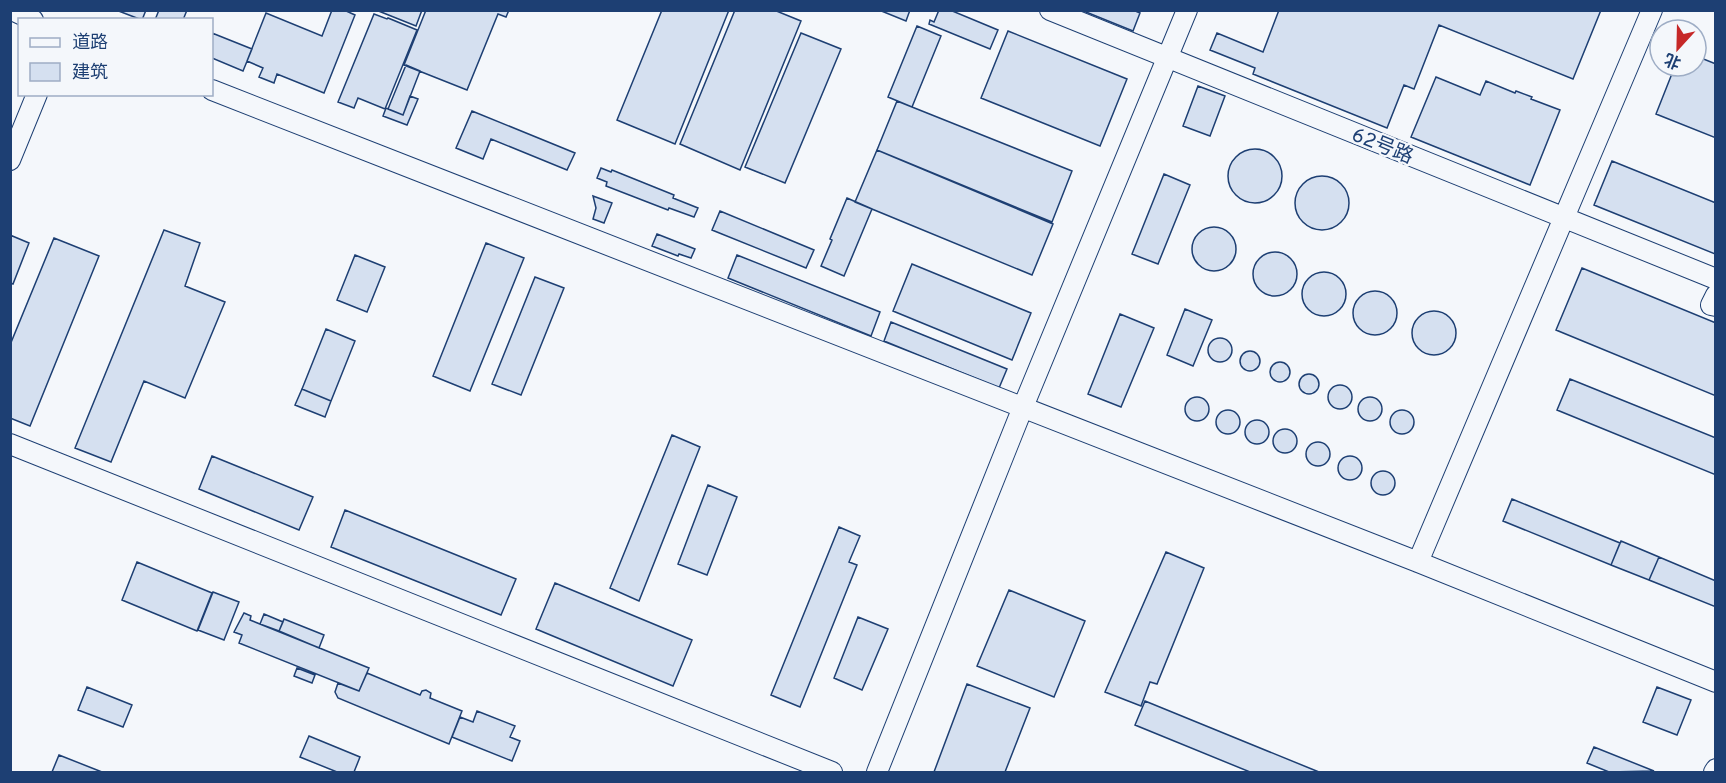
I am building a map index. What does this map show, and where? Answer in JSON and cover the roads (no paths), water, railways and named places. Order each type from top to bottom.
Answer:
[{"type":"street","points":[[12,10],[29,18]]},
{"type":"street","name":"62号路","points":[[1050,10],[1716,279]]},
{"type":"street","points":[[877,772],[1023,407],[1187,10]]},
{"type":"street","points":[[1418,562],[1652,10]]},
{"type":"street","points":[[213,90],[1418,562],[1716,682]]},
{"type":"street","points":[[10,160],[36,96]]},
{"type":"street","points":[[1716,295],[1711,305],[1716,306]]},
{"type":"street","points":[[10,444],[832,772]]}]
